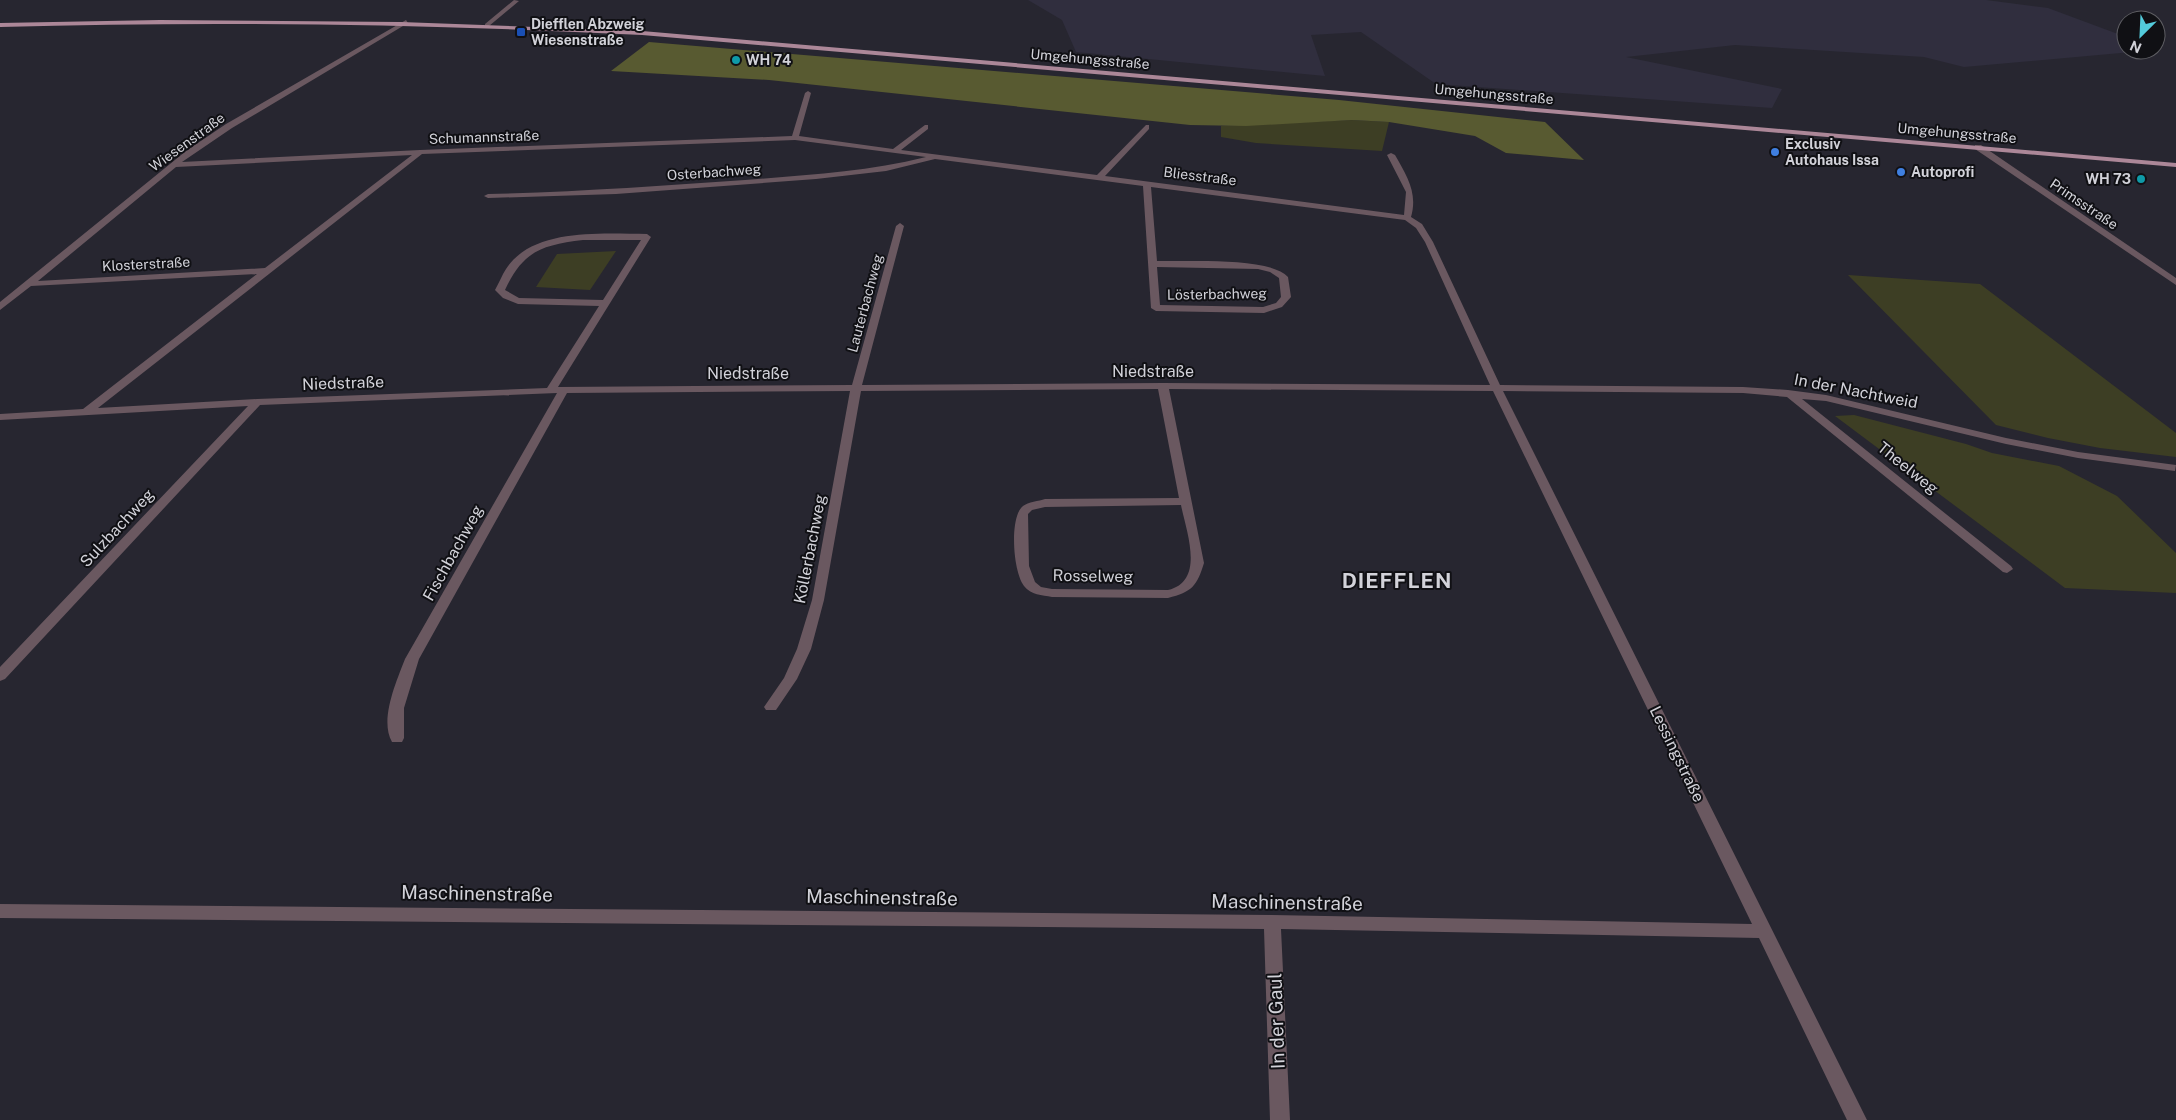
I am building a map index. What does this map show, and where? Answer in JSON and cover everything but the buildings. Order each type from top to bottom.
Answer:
[{"type":"main road","name":"Umgehungsstraße","points":[[0,25],[191,21],[406,22],[642,33],[2176,165]]},
{"type":"street","points":[[486,25],[516,1]]},
{"type":"street","name":"Wiesenstraße","points":[[0,307],[175,165],[229,126],[406,22]]},
{"type":"street","points":[[795,138],[808,92]]},
{"type":"street","points":[[895,151],[925,126]]},
{"type":"street","points":[[1100,177],[1146,127]]},
{"type":"street","name":"Schumannstraße","points":[[175,165],[420,152],[795,138]]},
{"type":"street","name":"Bliesstraße","points":[[795,138],[1407,218]]},
{"type":"street","name":"Primsstraße","points":[[1978,147],[2176,282]]},
{"type":"street","points":[[86,412],[420,152]]},
{"type":"street","points":[[1391,155],[1409,189],[1412,199],[1407,218],[1419,226],[1429,242],[1497,389]]},
{"type":"street","name":"Osterbachweg","points":[[488,196],[620,192],[819,176],[883,170],[939,156]]},
{"type":"street","name":"Lösterbachweg","points":[[1147,183],[1156,308],[1264,310],[1279,305],[1286,297],[1283,277],[1273,270],[1258,266],[1153,264]]},
{"type":"street","name":"Lauterbachweg","points":[[856,388],[900,226]]},
{"type":"street","points":[[550,391],[606,303],[647,238],[582,238],[551,241],[534,248],[522,256],[503,280],[500,290],[506,296],[518,301],[606,303]]},
{"type":"street","name":"Klosterstraße","points":[[26,284],[267,271]]},
{"type":"street","points":[[0,296],[14,294]]},
{"type":"street","name":"Niedstraße","points":[[0,417],[257,402],[564,390],[1163,386],[1497,389]]},
{"type":"street","name":"Rosselweg","points":[[1163,386],[1186,501],[1198,563],[1192,580],[1180,591],[1168,594],[1052,593],[1036,590],[1025,581],[1022,570],[1022,514],[1028,507],[1044,503],[1186,501]]},
{"type":"street","name":"Köllerbachweg","points":[[771,707],[790,679],[804,648],[818,600],[856,388]]},
{"type":"street","name":"In der Nachtweid","points":[[1497,389],[1744,390],[1788,393],[1835,400],[2006,441],[2175,468]]},
{"type":"street","name":"Lessingstraße","points":[[1497,389],[1857,1120]]},
{"type":"street","name":"Fischbachweg","points":[[397,738],[394,721],[396,701],[412,659],[564,390]]},
{"type":"street","name":"Theelweg","points":[[1788,393],[2007,569]]},
{"type":"street","name":"Sulzbachweg","points":[[0,676],[257,402]]},
{"type":"street","name":"Maschinenstraße","points":[[0,911],[1272,922],[1764,931]]},
{"type":"street","name":"In der Gaul","points":[[1272,922],[1280,1120]]},
{"type":"shaded area","points":[[1028,0],[1986,0],[2048,8],[2116,33],[2116,53],[1964,67],[1924,57],[1735,45],[1626,57],[1782,89],[1772,108],[1436,84],[1361,32],[1311,35],[1325,76],[1076,52],[1062,20]]},
{"type":"green space","points":[[649,42],[1339,100],[1545,122],[1584,160],[1506,153],[1475,136],[1389,122],[1352,120],[1246,126],[1190,125],[769,80],[611,71]]},
{"type":"green space","points":[[1352,120],[1389,122],[1382,151],[1256,143],[1221,137],[1221,126]]},
{"type":"green space","points":[[616,251],[590,290],[536,287],[557,254]]},
{"type":"green space","points":[[1848,275],[1980,284],[2176,433],[2176,457],[2100,448],[1996,425]]},
{"type":"green space","points":[[1854,415],[1966,444],[1992,453],[2059,466],[2117,496],[2176,553],[2176,593],[2065,588],[1835,416]]},
{"type":"place","name":"Diefflen Abzweig Wiesenstraße","points":[[521,32]]},
{"type":"place","name":"WH 74","points":[[736,60]]},
{"type":"place","name":"Exclusiv Autohaus Issa","points":[[1775,152]]},
{"type":"place","name":"Autoprofi","points":[[1901,172]]},
{"type":"place","name":"WH 73","points":[[2141,179]]},
{"type":"district","name":"DIEFFLEN","points":[[1397,580]]}]
